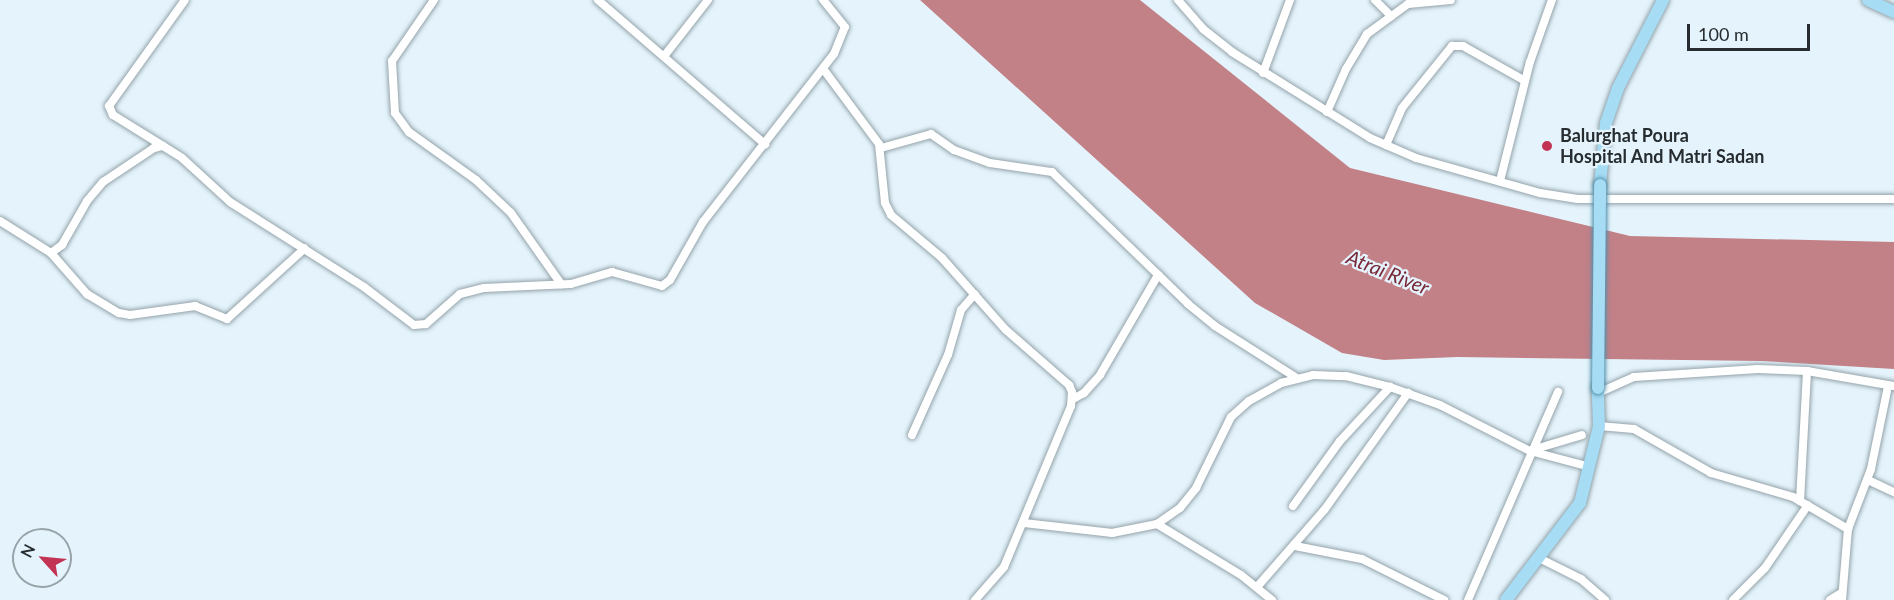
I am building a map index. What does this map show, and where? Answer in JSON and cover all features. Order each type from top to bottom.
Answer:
[{"type":"main road","points":[[1506,600],[1541,559],[1580,503],[1590,467],[1599,426],[1600,185],[1606,123],[1618,88],[1664,0]]},
{"type":"main road","points":[[1868,0],[1894,12]]},
{"type":"street","points":[[185,0],[109,106],[113,115],[182,158],[230,202],[305,248],[414,325],[426,324],[452,300],[472,290],[593,280],[612,272],[625,273],[658,287],[667,283],[703,222],[824,70],[845,27],[823,0]]},
{"type":"street","points":[[434,0],[392,61],[395,113],[409,132],[476,180],[511,213],[561,284]]},
{"type":"street","points":[[598,0],[765,144]]},
{"type":"street","points":[[664,55],[708,0]]},
{"type":"street","points":[[1178,0],[1215,40],[1263,73],[1386,145],[1416,158],[1578,199],[1894,199]]},
{"type":"street","points":[[1263,73],[1290,0]]},
{"type":"street","points":[[1375,0],[1391,16]]},
{"type":"street","points":[[1327,112],[1359,45],[1391,16],[1420,1],[1451,0]]},
{"type":"street","points":[[1500,181],[1525,81],[1552,0]]},
{"type":"street","points":[[1386,145],[1402,108],[1452,46],[1462,46],[1525,81]]},
{"type":"street","points":[[824,70],[881,148],[885,202],[891,215],[942,258],[1006,330],[1069,385],[1073,399],[1004,567],[975,600]]},
{"type":"street","points":[[881,148],[931,134],[960,152],[995,165],[1052,172],[1158,275],[1215,326],[1295,377]]},
{"type":"street","points":[[51,253],[62,245],[87,201],[103,182],[154,147],[163,146]]},
{"type":"street","points":[[0,221],[51,253],[87,294],[119,313],[130,315],[195,306],[226,320],[305,248]]},
{"type":"street","points":[[1073,399],[1084,393],[1100,375],[1158,275]]},
{"type":"street","points":[[912,435],[948,355],[962,310],[975,294]]},
{"type":"street","points":[[1598,390],[1634,377],[1758,369],[1807,371],[1891,386],[1868,480],[1848,529],[1842,596],[1830,600]]},
{"type":"street","points":[[1733,600],[1765,567],[1804,503],[1807,371]]},
{"type":"street","points":[[1024,523],[1112,533],[1157,524],[1180,508],[1196,488],[1231,417],[1249,401],[1295,377],[1346,376],[1390,387],[1408,393],[1530,451],[1590,467]]},
{"type":"street","points":[[1293,506],[1340,441],[1390,387]]},
{"type":"street","points":[[1468,600],[1530,451],[1558,392]]},
{"type":"street","points":[[1257,587],[1295,546],[1408,393]]},
{"type":"street","points":[[1599,426],[1634,429],[1711,473],[1804,503],[1848,529]]},
{"type":"street","points":[[1530,451],[1582,435]]},
{"type":"street","points":[[1868,480],[1894,492]]},
{"type":"street","points":[[1157,524],[1257,587],[1272,600]]},
{"type":"street","points":[[1295,546],[1362,559],[1444,600]]},
{"type":"street","points":[[1541,559],[1581,579],[1605,600]]},
{"type":"water","name":"Atrai River","points":[[920,0],[1140,0],[1350,168],[1630,236],[1894,242],[1894,369],[1762,361],[1457,357],[1384,360],[1342,353],[1255,303]]},
{"type":"place","name":"Balurghat Poura Hospital And Matri Sadan","points":[[1547,146]]}]
